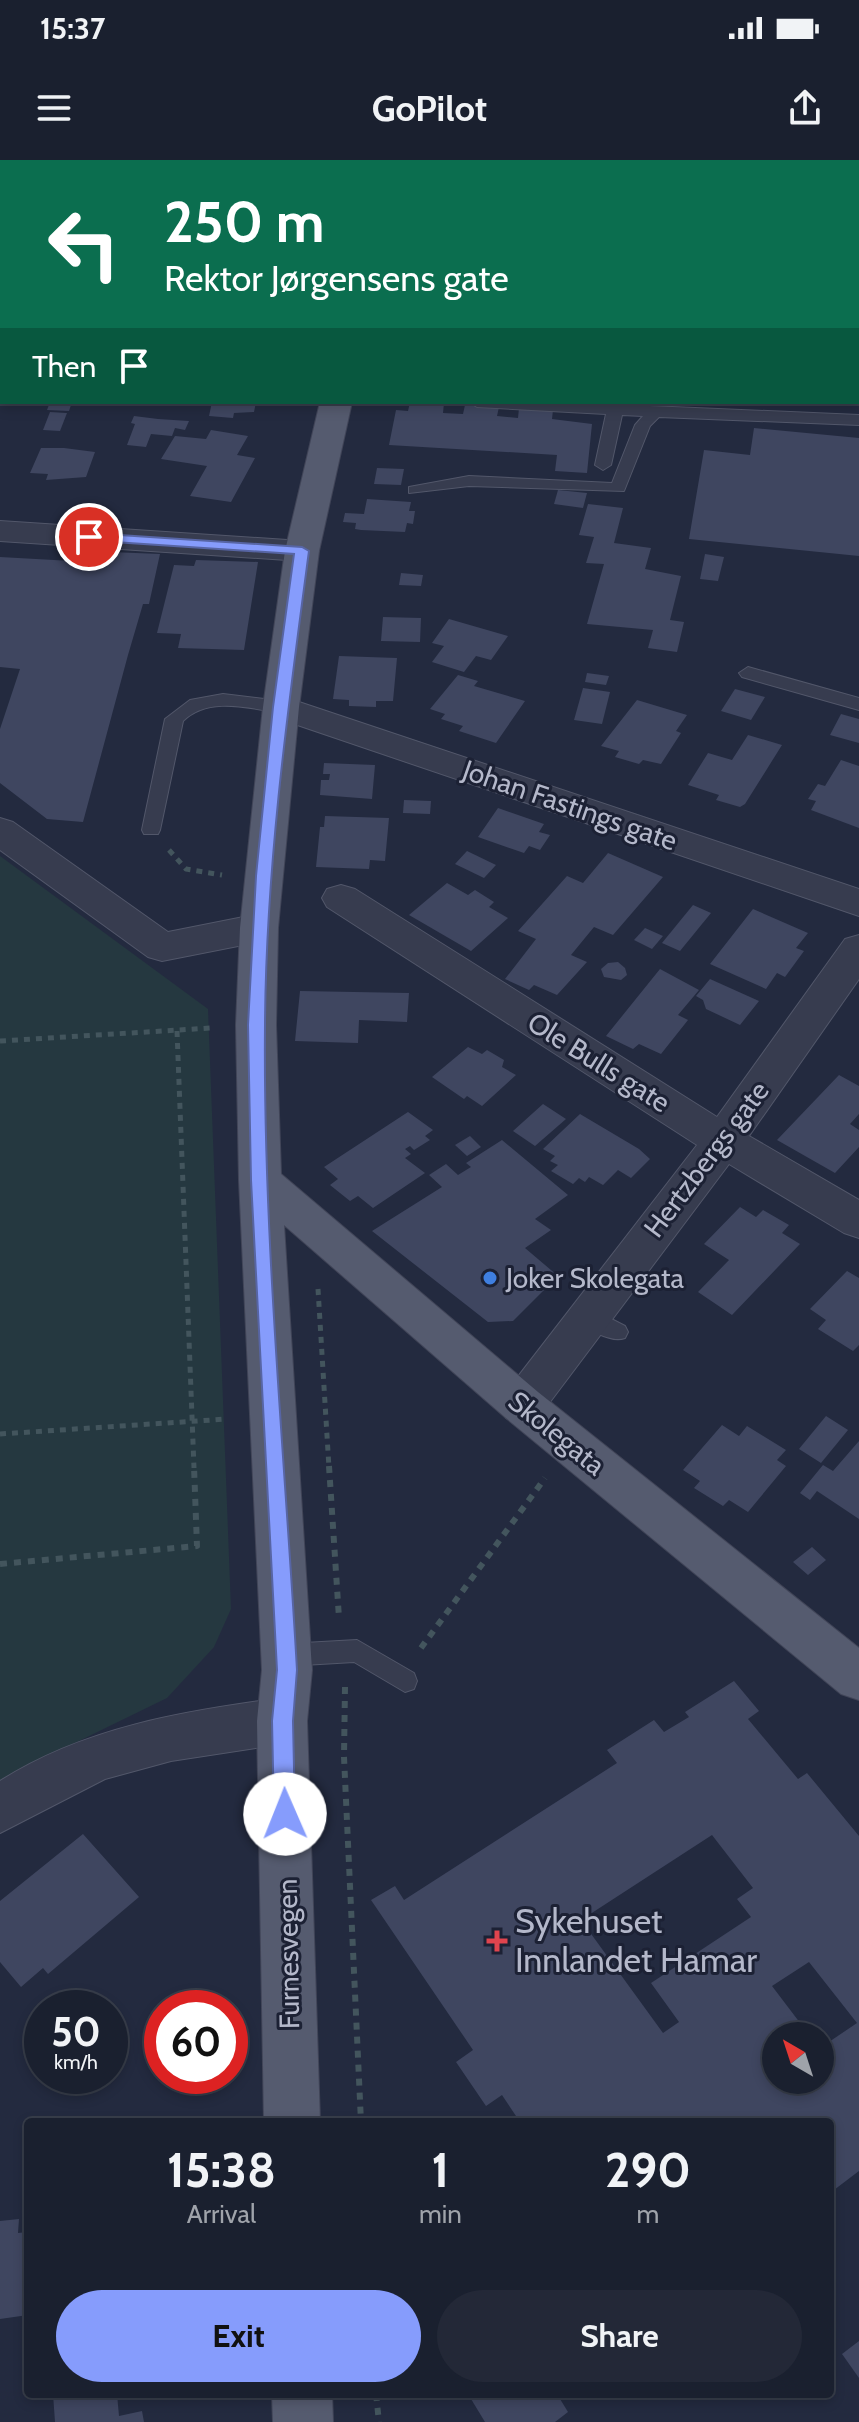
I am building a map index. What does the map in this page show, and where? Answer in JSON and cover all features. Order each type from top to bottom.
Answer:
[{"type":"main road","name":"Furnesvegen","points":[[292,2118],[282,1721],[286,1655],[260,1180],[256,1025],[259,928],[281,707],[302,551],[336,404]]},
{"type":"main road","name":"Skolegata","points":[[260,1180],[522,1405],[859,1678]]},
{"type":"main road","points":[[302,2398],[303,2422]]},
{"type":"street","points":[[0,531],[302,551]]},
{"type":"street","name":"Johan Fastings gate","points":[[281,707],[859,903]]},
{"type":"street","points":[[0,831],[162,947],[259,928]]},
{"type":"street","name":"Ole Bulls gate","points":[[341,898],[723,1141],[859,1221]]},
{"type":"street","name":"Hertzbergs gate","points":[[522,1405],[603,1324],[723,1141],[859,949]]},
{"type":"street","points":[[0,1809],[31,1786],[91,1760],[175,1734],[282,1721]]},
{"type":"lane","points":[[512,404],[859,420]]},
{"type":"lane","points":[[603,465],[615,410]]},
{"type":"lane","points":[[415,490],[469,481],[618,488],[643,425],[655,412]]},
{"type":"lane","points":[[748,673],[859,704]]},
{"type":"lane","points":[[151,830],[174,719],[182,708],[196,701],[281,707]]},
{"type":"lane","points":[[286,1655],[357,1651],[403,1679]]},
{"type":"path","points":[[151,830],[186,869],[223,875]]},
{"type":"path","points":[[0,1041],[256,1025]]},
{"type":"path","points":[[0,1564],[197,1546],[177,1031]]},
{"type":"path","points":[[0,1434],[222,1419]]},
{"type":"path","points":[[403,1679],[552,1468]]},
{"type":"path","points":[[376,2398],[379,2422]]},
{"type":"shaded area","points":[[0,856],[208,1009],[231,1609],[214,1647],[167,1698],[40,1760],[0,1784]]},
{"type":"building","points":[[49,404],[71,404],[69,411],[47,410]]},
{"type":"building","points":[[212,404],[256,404],[254,412],[234,413],[233,418],[209,416]]},
{"type":"building","points":[[410,404],[444,404],[443,413],[463,414],[465,405],[499,407],[497,416],[518,418],[519,408],[553,410],[552,419],[592,424],[587,473],[555,471],[557,455],[389,445],[396,410],[408,411]]},
{"type":"building","points":[[50,412],[67,413],[60,431],[43,430]]},
{"type":"building","points":[[134,416],[189,421],[185,430],[175,428],[172,436],[151,434],[146,447],[127,445],[135,424],[131,423]]},
{"type":"building","points":[[754,428],[859,438],[859,556],[689,539],[704,450],[750,455]]},
{"type":"building","points":[[211,430],[248,436],[237,455],[255,458],[231,502],[190,496],[207,466],[161,459],[175,436],[206,439]]},
{"type":"building","points":[[41,448],[95,452],[86,477],[46,480],[48,474],[30,473]]},
{"type":"building","points":[[377,468],[404,469],[401,485],[374,484]]},
{"type":"building","points":[[558,490],[587,493],[583,508],[554,504]]},
{"type":"building","points":[[367,499],[411,502],[409,511],[415,511],[413,524],[407,523],[405,532],[361,530],[355,529],[356,523],[343,522],[345,513],[364,514]]},
{"type":"building","points":[[588,504],[623,508],[614,543],[651,548],[645,569],[681,576],[670,620],[684,622],[677,652],[648,648],[653,630],[587,624],[604,564],[586,563],[594,537],[579,535]]},
{"type":"building","points":[[111,552],[160,554],[149,604],[143,604],[83,822],[47,819],[0,783],[0,729],[20,669],[0,667],[0,557],[108,563]]},
{"type":"building","points":[[705,554],[724,557],[718,581],[700,579]]},
{"type":"building","points":[[196,560],[258,562],[244,650],[178,648],[181,634],[157,633],[174,565],[194,566]]},
{"type":"building","points":[[401,573],[423,575],[421,586],[399,585]]},
{"type":"building","points":[[383,617],[421,618],[420,642],[381,641]]},
{"type":"building","points":[[449,619],[508,636],[491,660],[476,656],[464,672],[432,662],[444,646],[432,643]]},
{"type":"building","points":[[339,656],[397,658],[393,701],[376,701],[376,707],[349,706],[349,700],[333,699]]},
{"type":"building","points":[[587,673],[609,676],[606,685],[585,682]]},
{"type":"building","points":[[458,675],[478,681],[474,686],[525,701],[496,743],[459,731],[463,726],[441,719],[445,714],[430,709]]},
{"type":"building","points":[[583,688],[610,692],[602,724],[574,720]]},
{"type":"building","points":[[735,689],[765,697],[751,720],[721,711]]},
{"type":"building","points":[[637,700],[687,715],[676,731],[681,733],[661,764],[643,760],[639,764],[615,757],[619,751],[601,746]]},
{"type":"building","points":[[841,714],[859,719],[859,743],[830,735]]},
{"type":"building","points":[[748,735],[782,745],[745,804],[740,807],[716,800],[719,795],[688,785],[708,753],[732,760]]},
{"type":"building","points":[[841,760],[859,766],[859,828],[811,810],[816,801],[808,799],[818,784],[825,786]]},
{"type":"building","points":[[324,763],[375,765],[372,799],[320,795],[321,780],[329,780],[330,774],[323,774]]},
{"type":"building","points":[[404,800],[431,801],[430,814],[403,813]]},
{"type":"building","points":[[498,808],[544,824],[539,832],[550,835],[540,850],[529,846],[524,853],[478,837]]},
{"type":"building","points":[[325,816],[389,818],[385,861],[370,860],[369,869],[316,867],[320,827],[324,827]]},
{"type":"building","points":[[467,851],[496,865],[484,878],[455,864]]},
{"type":"building","points":[[608,853],[663,877],[613,935],[594,927],[571,955],[587,962],[557,995],[534,985],[529,990],[505,979],[536,939],[518,931],[567,876],[583,883]]},
{"type":"building","points":[[447,883],[468,895],[475,890],[494,902],[489,907],[508,918],[471,951],[409,915]]},
{"type":"building","points":[[693,905],[711,913],[680,951],[662,943]]},
{"type":"building","points":[[753,909],[808,933],[796,948],[804,951],[785,977],[777,973],[766,989],[710,964]]},
{"type":"building","points":[[645,928],[663,936],[652,949],[634,940]]},
{"type":"building","points":[[618,962],[627,975],[621,980],[604,977],[601,969],[608,963]]},
{"type":"building","points":[[660,969],[699,990],[678,1015],[688,1020],[661,1054],[639,1044],[633,1049],[606,1036]]},
{"type":"building","points":[[710,979],[759,1001],[740,1025],[706,1009],[703,1000],[696,996]]},
{"type":"building","points":[[300,991],[409,993],[407,1022],[359,1020],[358,1043],[295,1041]]},
{"type":"building","points":[[468,1047],[482,1054],[487,1050],[504,1060],[502,1067],[516,1075],[482,1106],[467,1096],[464,1099],[432,1077]]},
{"type":"building","points":[[839,1075],[859,1086],[859,1114],[850,1124],[859,1130],[859,1147],[835,1173],[777,1140]]},
{"type":"building","points":[[543,1104],[566,1119],[535,1146],[513,1131]]},
{"type":"building","points":[[408,1112],[433,1130],[425,1136],[430,1140],[414,1150],[410,1146],[405,1149],[411,1154],[405,1158],[425,1173],[373,1208],[358,1196],[350,1201],[330,1185],[338,1179],[324,1167]]},
{"type":"building","points":[[580,1114],[639,1149],[650,1159],[631,1178],[618,1170],[603,1185],[589,1177],[585,1182],[579,1178],[573,1184],[551,1171],[558,1165],[550,1161],[555,1156],[543,1149]]},
{"type":"building","points":[[470,1136],[481,1147],[467,1156],[455,1145]]},
{"type":"building","points":[[502,1140],[568,1195],[535,1219],[551,1230],[525,1248],[558,1276],[544,1285],[547,1287],[513,1321],[488,1322],[372,1231],[442,1187],[429,1175],[446,1164],[458,1175],[471,1167],[466,1163]]},
{"type":"building","points":[[740,1207],[756,1217],[763,1210],[789,1225],[782,1233],[800,1244],[732,1315],[698,1292],[729,1260],[704,1244]]},
{"type":"building","points":[[847,1271],[859,1278],[859,1345],[853,1351],[818,1329],[826,1320],[810,1309]]},
{"type":"building","points":[[826,1416],[848,1430],[821,1463],[799,1449]]},
{"type":"building","points":[[722,1425],[739,1436],[747,1426],[786,1450],[777,1460],[786,1466],[748,1512],[729,1500],[723,1506],[694,1488],[700,1481],[683,1470]]},
{"type":"building","points":[[859,1441],[859,1519],[817,1491],[810,1500],[800,1493],[823,1465],[833,1471]]},
{"type":"building","points":[[812,1547],[826,1560],[808,1575],[793,1562]]},
{"type":"building","name":"Sykehuset Innlandet Hamar","points":[[734,1681],[759,1711],[748,1719],[798,1779],[807,1773],[859,1836],[859,2171],[834,2190],[834,2118],[517,2118],[502,2095],[486,2106],[456,2062],[473,2050],[371,1900],[395,1886],[404,1900],[617,1763],[607,1750],[654,1720],[664,1732],[689,1717],[685,1712]],"holes":[[[712,1835],[753,1888],[737,1899],[751,1917],[651,1983],[679,2022],[663,2033],[581,1920]]]},
{"type":"building","points":[[83,1834],[139,1897],[48,1974],[43,1968],[21,1987],[0,1962],[0,1901]]},
{"type":"building","points":[[19,2219],[18,2233],[24,2232],[24,2316],[0,2319],[0,2221]]},
{"type":"building","points":[[859,2341],[859,2378],[842,2354]]},
{"type":"building","points":[[53,2398],[117,2398],[119,2416],[142,2411],[144,2422],[55,2422]]},
{"type":"building","points":[[470,2398],[559,2398],[568,2412],[555,2422],[485,2422]]},
{"type":"place","name":"Joker Skolegata","points":[[490,1278]]},
{"type":"place","name":"Sykehuset Innlandet Hamar","points":[[497,1941]]},
{"type":"route","points":[[89,537],[302,551],[281,707],[264,876],[256,1025],[260,1180],[287,1670],[282,1721],[285,1814]]}]
